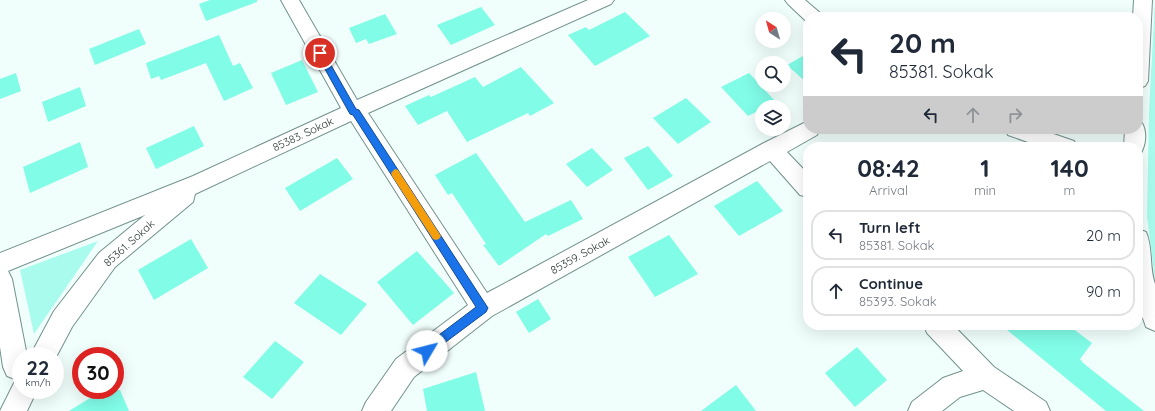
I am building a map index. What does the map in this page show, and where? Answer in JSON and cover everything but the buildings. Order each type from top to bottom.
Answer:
[{"type":"street","points":[[290,0],[353,111],[356,112],[483,308]]},
{"type":"street","name":"85383. Sokak","points":[[0,264],[201,182],[353,111],[605,0]]},
{"type":"street","points":[[794,0],[807,12]]},
{"type":"street","points":[[1142,12],[1143,0]]},
{"type":"street","name":"85359. Sokak","points":[[375,411],[404,368],[483,308],[803,133]]},
{"type":"street","points":[[1029,134],[1053,142]]},
{"type":"street","points":[[771,149],[803,183]]},
{"type":"street","name":"85361. Sokak","points":[[48,347],[63,319],[107,260],[201,182]]},
{"type":"street","points":[[0,279],[12,347]]},
{"type":"street","points":[[1143,283],[1155,318]]},
{"type":"street","points":[[941,330],[984,376],[1037,411]]},
{"type":"street","points":[[921,411],[952,387],[984,376]]},
{"type":"street","points":[[13,411],[19,399]]},
{"type":"green space","points":[[1155,0],[1155,280],[1147,216],[1149,112]]},
{"type":"green space","points":[[98,241],[34,334],[20,270]]},
{"type":"slow traffic","points":[[395,173],[436,236]]},
{"type":"route","points":[[320,53],[353,111],[356,112],[483,308],[427,351]]}]
